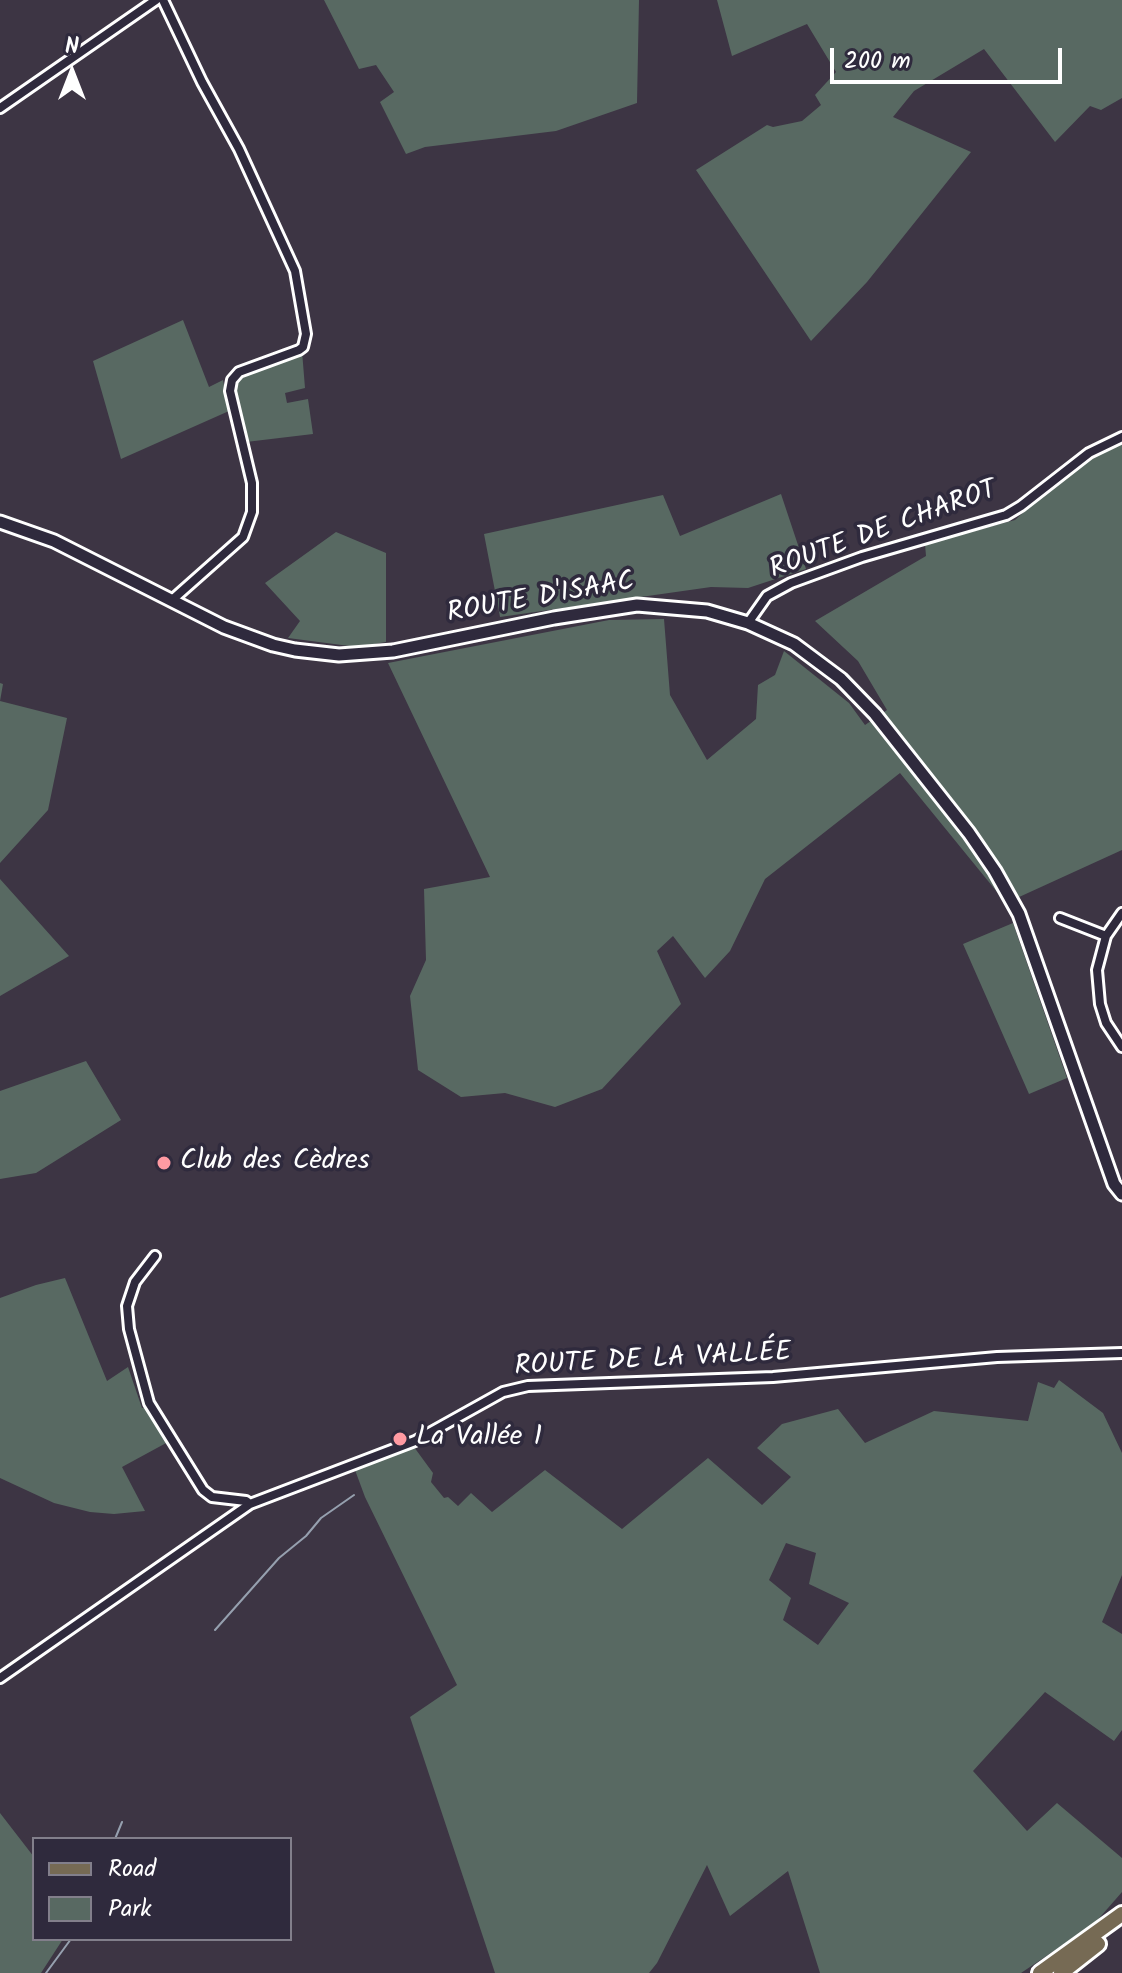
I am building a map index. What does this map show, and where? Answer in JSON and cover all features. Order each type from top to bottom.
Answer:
[{"type":"main road","points":[[1040,1973],[1122,1914]]},
{"type":"main road","points":[[1061,1973],[1122,1925]]},
{"type":"street","points":[[0,108],[156,0]]},
{"type":"street","points":[[163,0],[202,82],[239,149],[295,271],[306,334],[303,347],[299,350],[239,372],[232,380],[230,391],[252,483],[252,512],[243,537],[172,600]]},
{"type":"street","name":"ROUTE DE CHAROT","points":[[748,623],[767,596],[791,583],[875,552],[1006,515],[1089,453],[1122,437]]},
{"type":"street","name":"ROUTE D'ISAAC","points":[[0,522],[54,541],[224,627],[295,650],[339,655],[393,651],[554,618],[637,605],[707,611],[748,623],[794,644],[825,665],[854,692],[932,785],[1011,897],[1114,1184],[1122,1194]]},
{"type":"street","points":[[1122,913],[1106,936],[1097,970],[1097,988],[1106,1023],[1122,1047]]},
{"type":"street","points":[[1060,918],[1106,936]]},
{"type":"street","points":[[155,1256],[135,1282],[127,1306],[129,1329],[149,1403],[203,1490],[212,1497],[250,1504]]},
{"type":"street","name":"ROUTE DE LA VALLÉE","points":[[0,1678],[250,1504],[405,1446],[490,1397],[515,1388],[786,1377],[955,1361],[1122,1353]]},
{"type":"green space","points":[[324,0],[639,0],[637,103],[556,131],[425,147],[406,154],[380,102],[394,92],[376,65],[359,69]]},
{"type":"green space","points":[[717,0],[1122,0],[1122,98],[1101,110],[1090,106],[1055,142],[984,49],[914,91],[893,117],[971,152],[867,282],[811,341],[696,170],[767,125],[773,127],[802,121],[821,105],[815,95],[836,72],[807,24],[732,56]]},
{"type":"green space","points":[[183,320],[209,387],[223,380],[229,411],[121,459],[93,361]]},
{"type":"green space","points":[[302,351],[305,388],[285,393],[287,403],[308,399],[313,434],[246,442],[233,384],[238,377]]},
{"type":"green space","points":[[1122,444],[1122,850],[1006,903],[900,773],[765,879],[730,951],[705,978],[673,936],[657,951],[681,1004],[602,1089],[555,1107],[505,1093],[461,1097],[418,1070],[410,996],[426,960],[424,889],[490,877],[388,663],[609,620],[664,619],[670,695],[707,760],[756,719],[758,685],[775,675],[784,651],[849,703],[865,725],[887,710],[858,661],[815,621],[926,556],[925,544],[1015,520],[1060,479],[1103,451]]},
{"type":"green space","points":[[781,494],[806,569],[748,588],[711,587],[500,617],[484,534],[663,495],[680,536]]},
{"type":"green space","points":[[336,532],[386,553],[386,642],[357,647],[288,638],[300,621],[265,583]]},
{"type":"green space","points":[[0,701],[67,718],[48,810],[0,863]]},
{"type":"green space","points":[[0,879],[69,956],[0,996]]},
{"type":"green space","points":[[1013,923],[1067,1078],[1029,1094],[963,944]]},
{"type":"green space","points":[[86,1061],[121,1120],[36,1173],[0,1179],[0,1091]]},
{"type":"green space","points":[[65,1278],[107,1381],[128,1367],[142,1408],[147,1408],[168,1442],[122,1467],[145,1511],[114,1514],[90,1512],[54,1503],[0,1478],[0,1298]]},
{"type":"green space","points":[[1059,1380],[1103,1413],[1122,1453],[1122,1575],[1102,1622],[1122,1634],[1122,1730],[1114,1741],[1045,1692],[973,1771],[1027,1831],[1057,1803],[1122,1858],[1122,1892],[1094,1924],[1021,1973],[820,1973],[788,1871],[730,1916],[707,1865],[649,1973],[495,1973],[410,1717],[457,1685],[365,1497],[355,1470],[414,1447],[433,1473],[431,1482],[444,1498],[448,1497],[458,1506],[471,1493],[492,1512],[545,1470],[622,1529],[708,1458],[762,1505],[791,1477],[757,1448],[782,1424],[838,1409],[865,1443],[934,1411],[1028,1421],[1038,1382],[1054,1388]],"holes":[[[786,1543],[816,1553],[809,1584],[849,1603],[818,1645],[783,1620],[791,1598],[769,1580]]]},
{"type":"green space","points":[[0,1813],[32,1854],[32,1941],[62,1941],[41,1973],[0,1973]]},
{"type":"waterway","points":[[215,1630],[279,1558],[306,1536],[321,1518],[354,1495]]},
{"type":"waterway","points":[[116,1837],[122,1822]]},
{"type":"waterway","points":[[46,1973],[70,1941]]},
{"type":"place","name":"Club des Cèdres","points":[[164,1163]]},
{"type":"place","name":"La Vallée 1","points":[[400,1439]]}]
